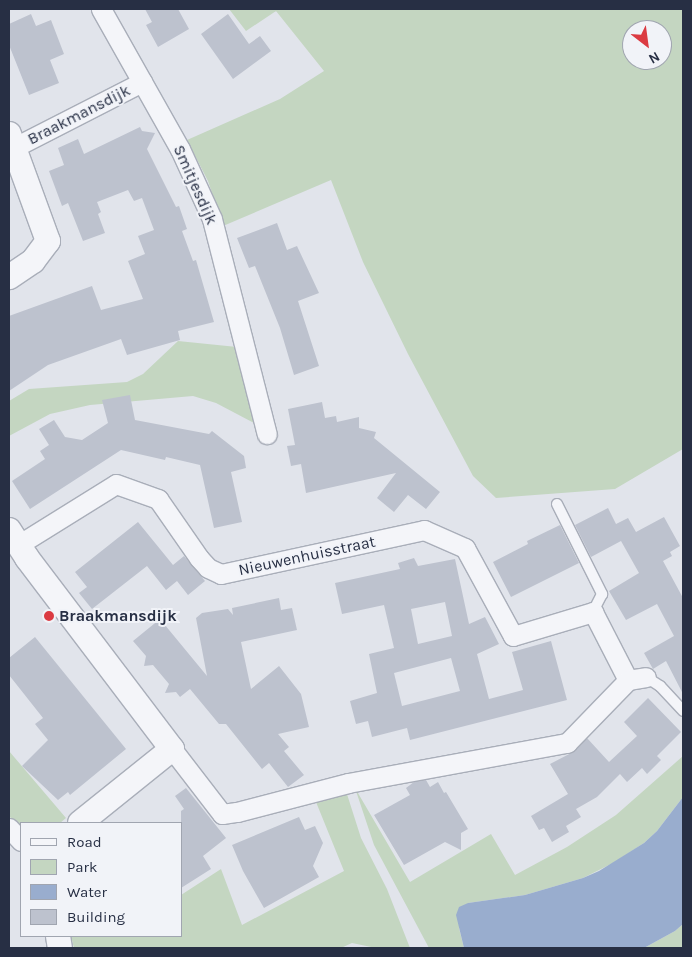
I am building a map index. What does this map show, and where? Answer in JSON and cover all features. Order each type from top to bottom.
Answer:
[{"type":"street","name":"Smitjesdijk","points":[[101,9],[180,149],[212,219],[267,434]]},
{"type":"street","name":"Braakmansdijk","points":[[9,276],[33,261],[48,241],[12,141],[142,82]]},
{"type":"street","name":"Nieuwenhuisstraat","points":[[14,538],[116,484],[158,499],[199,558],[208,568],[220,574],[424,530],[465,548],[513,636],[593,612]]},
{"type":"street","points":[[14,538],[222,814],[238,812],[348,783],[567,743],[637,679],[593,612]]},
{"type":"street","points":[[81,822],[172,749]]},
{"type":"street","points":[[9,828],[20,840]]},
{"type":"lane","points":[[557,504],[602,594],[593,612]]},
{"type":"lane","points":[[637,679],[660,686],[683,711]]},
{"type":"green space","points":[[229,9],[683,9],[683,449],[615,489],[496,498],[473,476],[408,354],[363,262],[331,180],[223,226],[208,181],[187,140],[280,99],[324,71],[276,11],[246,31]]},
{"type":"green space","points":[[178,341],[237,347],[254,423],[216,403],[193,396],[90,405],[50,414],[9,436],[9,401],[29,389],[127,382],[143,374]]},
{"type":"green space","points":[[9,751],[66,818],[61,822],[20,822],[20,827],[9,816]]},
{"type":"green space","points":[[683,756],[683,797],[657,831],[644,843],[613,863],[583,878],[525,895],[468,903],[459,928],[464,948],[429,948],[374,845],[355,788],[410,882],[491,834],[515,875],[567,847],[616,815]]},
{"type":"green space","points":[[346,791],[361,838],[387,889],[410,948],[376,948],[352,943],[341,948],[74,948],[71,937],[182,937],[182,894],[221,869],[242,925],[344,871],[316,802]]},
{"type":"green space","points":[[683,924],[683,948],[644,948],[675,931]]},
{"type":"water","points":[[683,797],[683,924],[675,931],[644,948],[464,948],[456,915],[459,907],[468,903],[525,895],[583,878],[599,871],[644,843],[657,831]]},
{"type":"building","points":[[145,9],[178,9],[189,29],[158,47],[146,25],[152,22]]},
{"type":"building","points":[[31,14],[36,26],[51,20],[64,54],[50,60],[59,83],[29,95],[9,45],[9,24]]},
{"type":"building","points":[[228,14],[249,44],[260,36],[271,51],[233,79],[201,34]]},
{"type":"building","points":[[140,127],[142,131],[155,133],[147,149],[176,207],[179,206],[187,229],[182,231],[193,261],[196,260],[214,322],[178,331],[180,340],[127,355],[121,339],[48,365],[9,391],[9,316],[92,286],[101,310],[143,299],[128,261],[145,254],[138,236],[154,230],[142,198],[134,201],[128,190],[97,202],[101,212],[98,214],[105,233],[83,241],[68,203],[62,206],[49,171],[64,165],[58,148],[78,139],[84,154]]},
{"type":"building","points":[[277,223],[287,250],[297,246],[319,293],[298,301],[319,366],[294,375],[280,328],[255,266],[249,268],[237,238]]},
{"type":"building","points":[[130,395],[135,420],[209,434],[212,431],[244,456],[246,468],[231,472],[242,522],[214,528],[200,465],[166,457],[165,460],[121,450],[30,509],[12,481],[45,459],[40,451],[49,445],[39,429],[54,420],[65,437],[82,440],[108,423],[102,400]]},
{"type":"building","points":[[322,402],[325,418],[336,416],[337,422],[359,417],[359,428],[376,432],[374,438],[440,492],[426,509],[408,495],[394,512],[377,498],[396,473],[306,493],[301,464],[291,466],[287,446],[295,445],[288,409]]},
{"type":"building","points":[[608,508],[616,524],[628,518],[636,532],[664,517],[680,546],[670,552],[672,556],[663,561],[683,598],[683,694],[666,661],[653,669],[644,653],[674,636],[657,604],[626,620],[609,591],[639,573],[621,541],[591,557],[575,525]]},
{"type":"building","points":[[138,522],[173,565],[184,556],[205,581],[188,595],[177,581],[166,590],[147,566],[92,609],[79,593],[87,587],[75,572]]},
{"type":"building","points":[[560,525],[579,563],[511,597],[493,562],[528,544],[527,541]]},
{"type":"building","points":[[414,558],[418,566],[455,559],[469,624],[485,617],[499,644],[477,654],[489,699],[523,690],[512,652],[551,641],[567,700],[410,740],[407,728],[372,737],[368,721],[356,724],[350,701],[377,693],[369,654],[394,648],[384,605],[342,614],[335,583],[400,569],[398,563]],"holes":[[[445,602],[452,636],[418,644],[411,609]],[[451,658],[460,691],[402,706],[394,673]]]},
{"type":"building","points":[[279,598],[281,610],[292,608],[297,630],[241,642],[251,689],[279,666],[301,694],[309,727],[278,734],[289,747],[284,751],[304,775],[288,787],[269,763],[262,769],[226,724],[219,724],[190,689],[180,697],[176,692],[165,693],[169,684],[153,665],[144,666],[146,656],[133,641],[160,619],[207,676],[196,618],[202,613],[228,609],[233,615],[232,608]]},
{"type":"building","points":[[35,637],[126,749],[70,795],[68,792],[58,800],[22,766],[48,740],[35,724],[43,718],[9,675],[9,658]]},
{"type":"building","points":[[648,698],[681,732],[657,756],[661,760],[647,774],[642,768],[627,782],[620,774],[597,797],[576,809],[581,817],[566,826],[569,832],[552,842],[544,828],[539,830],[531,816],[568,794],[550,764],[575,751],[587,738],[609,762],[637,736],[624,722]]},
{"type":"building","points":[[426,780],[430,787],[438,782],[468,829],[461,833],[461,850],[445,842],[404,865],[374,815],[410,795],[406,788],[414,782]]},
{"type":"building","points":[[186,788],[226,838],[203,856],[211,869],[182,887],[181,811],[184,809],[175,796]]},
{"type":"building","points":[[299,817],[305,830],[315,826],[323,843],[313,866],[319,877],[264,908],[243,871],[232,845]]},
{"type":"place","name":"Braakmansdijk","points":[[49,616]]}]
